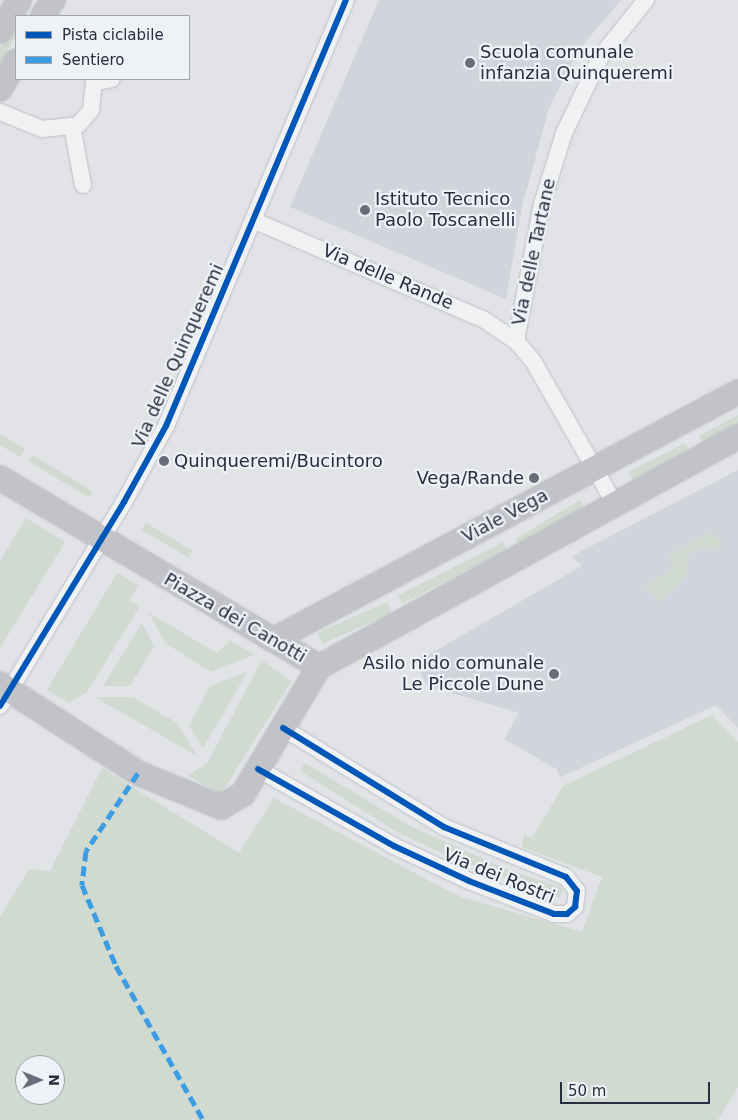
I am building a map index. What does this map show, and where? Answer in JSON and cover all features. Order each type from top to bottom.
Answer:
[{"type":"street","points":[[0,31],[19,0]]},
{"type":"street","points":[[44,15],[53,0]]},
{"type":"street","name":"Via delle Quinqueremi","points":[[3,693],[102,540],[166,426],[256,221],[346,0]]},
{"type":"street","name":"Via delle Tartane","points":[[615,504],[516,341],[542,204],[564,133],[601,56],[646,0]]},
{"type":"street","points":[[0,89],[15,63]]},
{"type":"street","points":[[0,112],[42,129],[72,126],[91,110],[94,80]]},
{"type":"street","points":[[72,126],[83,185]]},
{"type":"street","name":"Via delle Rande","points":[[256,221],[483,319],[516,341]]},
{"type":"street","name":"Viale Vega","points":[[273,640],[738,392]]},
{"type":"street","points":[[319,667],[738,436]]},
{"type":"street","name":"Piazza dei Canotti","points":[[0,478],[319,667],[258,769],[233,803],[209,805],[138,773],[3,693]]},
{"type":"street","name":"Via dei Rostri","points":[[258,769],[394,846],[468,881],[554,914],[567,914],[575,907],[577,891],[566,877],[444,828],[283,728]]},
{"type":"shaded area","points":[[379,0],[621,0],[578,51],[549,108],[522,207],[506,299],[290,207]]},
{"type":"shaded area","points":[[15,23],[15,38],[0,64],[0,48]]},
{"type":"shaded area","points":[[738,415],[738,427],[704,445],[699,436]]},
{"type":"shaded area","points":[[0,434],[25,449],[20,457],[0,445]]},
{"type":"shaded area","points":[[685,443],[690,453],[634,481],[629,472]]},
{"type":"shaded area","points":[[32,455],[93,492],[89,498],[28,461]]},
{"type":"shaded area","points":[[738,470],[738,728],[716,705],[559,778],[558,770],[504,739],[519,713],[427,686],[416,662],[582,566],[572,556]]},
{"type":"shaded area","points":[[580,500],[586,510],[521,549],[515,539]]},
{"type":"shaded area","points":[[26,518],[65,542],[0,648],[0,561]]},
{"type":"shaded area","points":[[146,523],[192,551],[188,558],[142,530]]},
{"type":"shaded area","points":[[710,532],[723,544],[717,550],[708,547],[689,553],[686,576],[660,602],[645,587],[675,566],[667,556]]},
{"type":"shaded area","points":[[503,542],[507,550],[402,604],[398,596]]},
{"type":"shaded area","points":[[117,573],[138,585],[130,601],[140,606],[87,692],[69,703],[47,690]]},
{"type":"shaded area","points":[[387,602],[392,613],[322,644],[318,633]]},
{"type":"shaded area","points":[[149,613],[217,653],[230,640],[254,655],[211,672],[165,643]]},
{"type":"shaded area","points":[[142,623],[154,646],[130,686],[103,686]]},
{"type":"shaded area","points":[[262,660],[291,682],[221,794],[188,776],[207,763]]},
{"type":"shaded area","points":[[248,671],[203,748],[189,726],[210,686]]},
{"type":"shaded area","points":[[95,697],[133,697],[177,723],[197,756]]},
{"type":"shaded area","points":[[712,715],[738,742],[738,1087],[718,1120],[0,1120],[0,917],[29,869],[50,871],[102,768],[239,853],[274,798],[458,896],[582,932],[602,877],[522,847],[524,834],[532,838],[563,786]]},
{"type":"shaded area","points":[[305,763],[410,826],[509,870],[563,888],[560,898],[450,857],[397,832],[300,771]]},
{"type":"marked path","points":[[138,773],[86,851],[82,885],[116,966],[203,1120]]},
{"type":"cycle path","points":[[0,706],[124,502],[166,426],[346,0]]},
{"type":"cycle path","points":[[258,769],[394,846],[469,881],[554,914],[567,914],[575,907],[577,891],[566,877],[444,827],[283,728]]},
{"type":"place","name":"Scuola comunale infanzia Quinqueremi","points":[[470,63]]},
{"type":"place","name":"Istituto Tecnico Paolo Toscanelli","points":[[365,210]]},
{"type":"place","name":"Quinqueremi/Bucintoro","points":[[164,461]]},
{"type":"place","name":"Vega/Rande","points":[[534,478]]},
{"type":"place","name":"Asilo nido comunale Le Piccole Dune","points":[[554,674]]}]
